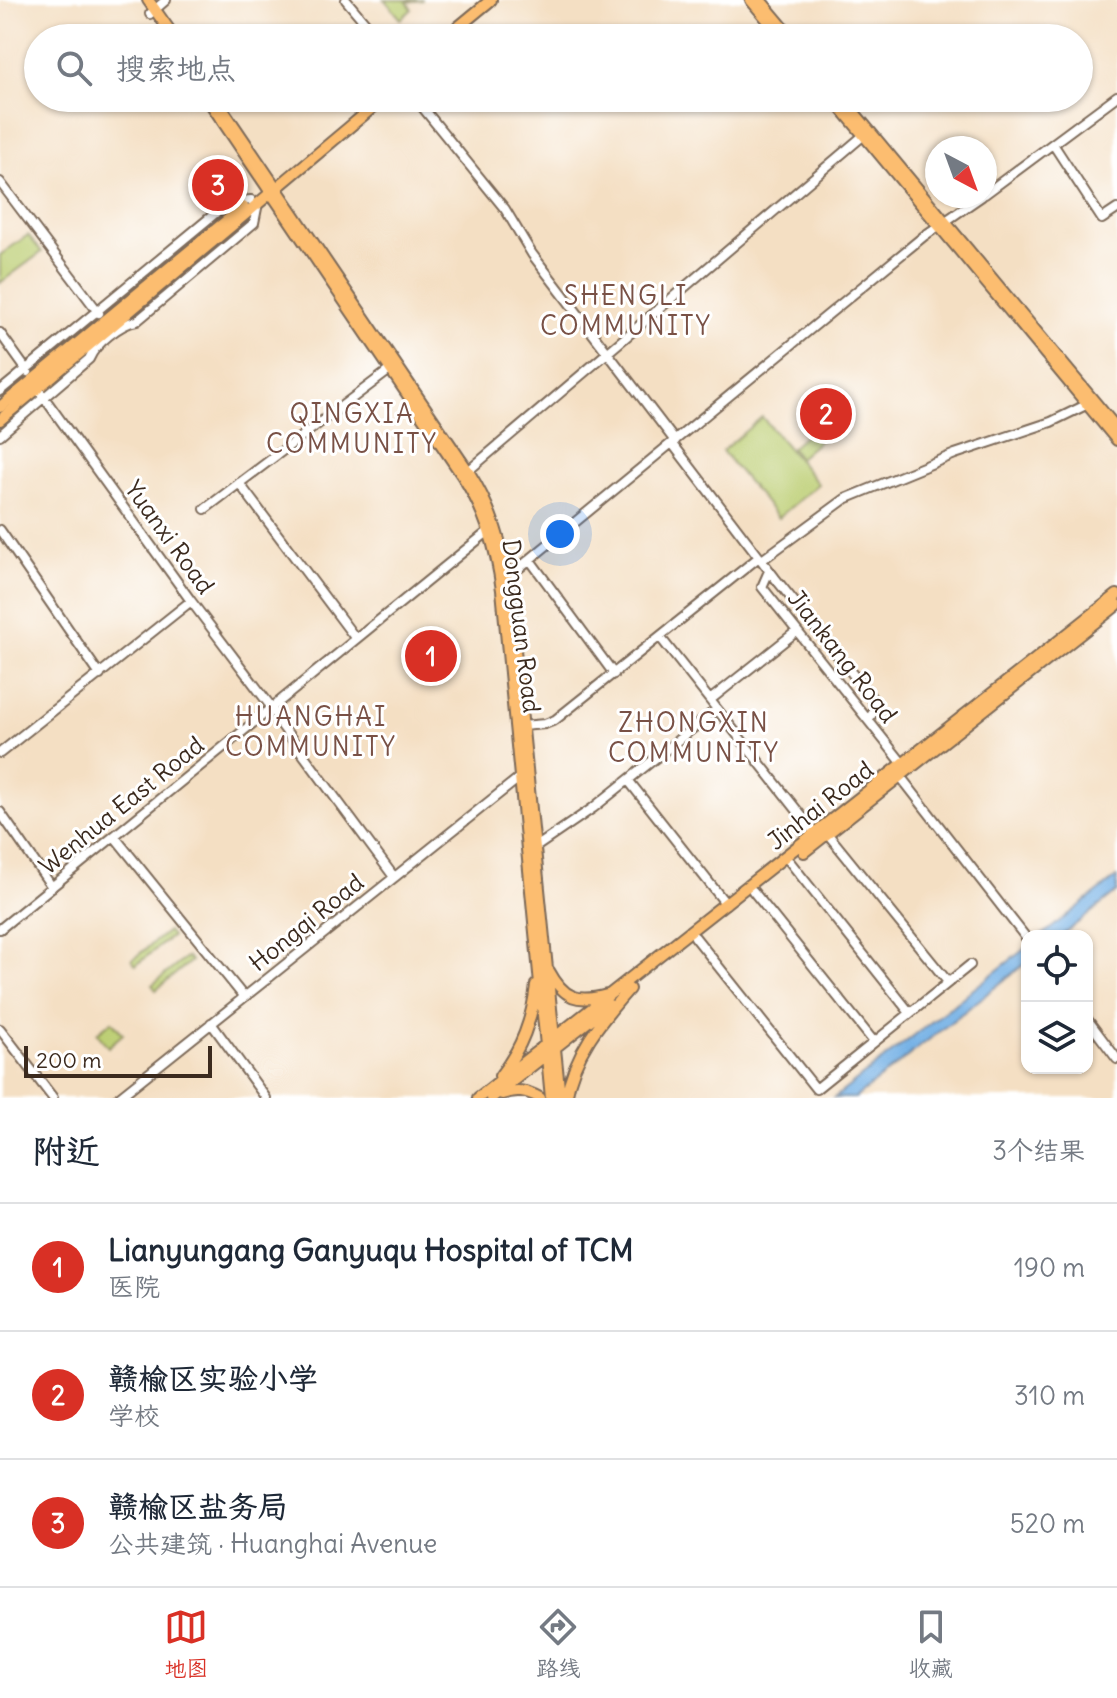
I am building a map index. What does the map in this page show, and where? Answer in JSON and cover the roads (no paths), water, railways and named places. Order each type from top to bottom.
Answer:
[{"type":"main road","points":[[140,0],[164,24]]},
{"type":"main road","points":[[462,24],[491,0]]},
{"type":"main road","points":[[473,24],[501,0]]},
{"type":"main road","points":[[751,0],[771,24]]},
{"type":"main road","points":[[760,0],[780,24]]},
{"type":"main road","name":"Dongguan Road","points":[[217,112],[468,471],[487,502],[497,527],[507,578],[542,963]]},
{"type":"main road","name":"Dongguan Road","points":[[224,112],[475,495],[490,530],[502,590],[520,777],[560,1098]]},
{"type":"main road","points":[[272,188],[357,112]]},
{"type":"main road","points":[[0,420],[255,202],[367,112]]},
{"type":"main road","points":[[845,112],[1115,422]]},
{"type":"main road","points":[[853,112],[1117,440]]},
{"type":"main road","points":[[0,407],[38,388],[104,320],[255,202]]},
{"type":"main road","name":"Jinhai Road","points":[[551,1045],[1117,595]]},
{"type":"main road","name":"Jinhai Road","points":[[551,1045],[629,989],[1117,605]]},
{"type":"main road","points":[[542,963],[562,990],[573,998],[588,1000],[613,993]]},
{"type":"main road","points":[[491,1095],[524,1038],[542,963]]},
{"type":"main road","points":[[566,1098],[574,1066],[585,1044],[600,1021],[629,989]]},
{"type":"main road","points":[[491,1095],[551,1045]]},
{"type":"main road","name":"Dongguan Road","points":[[551,1045],[551,1098]]},
{"type":"main road","points":[[478,1098],[512,1090],[524,1090],[540,1098]]},
{"type":"street","points":[[151,8],[166,0]]},
{"type":"street","points":[[346,0],[366,24]]},
{"type":"street","points":[[997,185],[1117,96]]},
{"type":"street","points":[[426,112],[505,209],[532,254],[769,571],[872,698],[875,710],[868,720]]},
{"type":"street","points":[[468,471],[864,135]]},
{"type":"street","points":[[1053,144],[1102,219],[1117,209]]},
{"type":"street","points":[[0,182],[104,320]]},
{"type":"street","points":[[0,391],[229,202],[255,202]]},
{"type":"street","points":[[507,578],[965,208]]},
{"type":"street","name":"Yuanxi Road","points":[[0,333],[191,601],[394,877]]},
{"type":"street","points":[[205,509],[391,369]]},
{"type":"street","points":[[0,435],[38,388]]},
{"type":"street","points":[[522,726],[550,723],[832,506],[955,454],[1051,422],[1088,404]]},
{"type":"street","points":[[239,483],[356,639]]},
{"type":"street","points":[[0,530],[100,675]]},
{"type":"street","name":"Wenhua East Road","points":[[0,929],[490,530]]},
{"type":"street","points":[[530,560],[614,674]]},
{"type":"street","name":"Jiankang Road","points":[[769,571],[762,587],[903,764]]},
{"type":"street","points":[[0,753],[191,601]]},
{"type":"street","points":[[710,700],[797,631]]},
{"type":"street","points":[[660,637],[815,833]]},
{"type":"street","points":[[533,849],[628,780],[717,709]]},
{"type":"street","points":[[900,776],[1021,931]]},
{"type":"street","name":"Hongqi Road","points":[[118,1098],[520,777]]},
{"type":"street","points":[[628,780],[726,904]]},
{"type":"street","points":[[0,812],[52,887]]},
{"type":"street","points":[[827,833],[948,982]]},
{"type":"street","points":[[114,836],[244,997]]},
{"type":"street","points":[[790,862],[910,1013]]},
{"type":"street","points":[[753,891],[874,1042]]},
{"type":"street","points":[[695,937],[816,1089],[970,965]]},
{"type":"street","points":[[211,1023],[266,1098]]},
{"type":"street","points":[[1093,1027],[1117,1059]]},
{"type":"street","points":[[0,1029],[53,1098]]},
{"type":"water","points":[[1117,877],[1117,892],[1069,930],[1049,930]]},
{"type":"water","points":[[1021,952],[1021,967],[855,1098],[834,1098]]},
{"type":"place","name":"赣榆区盐务局","points":[[218,185]]},
{"type":"place","name":"赣榆区实验小学","points":[[826,414]]},
{"type":"place","name":"Lianyungang Ganyuqu Hospital of TCM","points":[[431,656]]},
{"type":"district","name":"SHENGLI COMMUNITY","points":[[626,310]]},
{"type":"district","name":"QINGXIA COMMUNITY","points":[[352,428]]},
{"type":"district","name":"HUANGHAI COMMUNITY","points":[[311,731]]},
{"type":"district","name":"ZHONGXIN COMMUNITY","points":[[694,737]]}]
